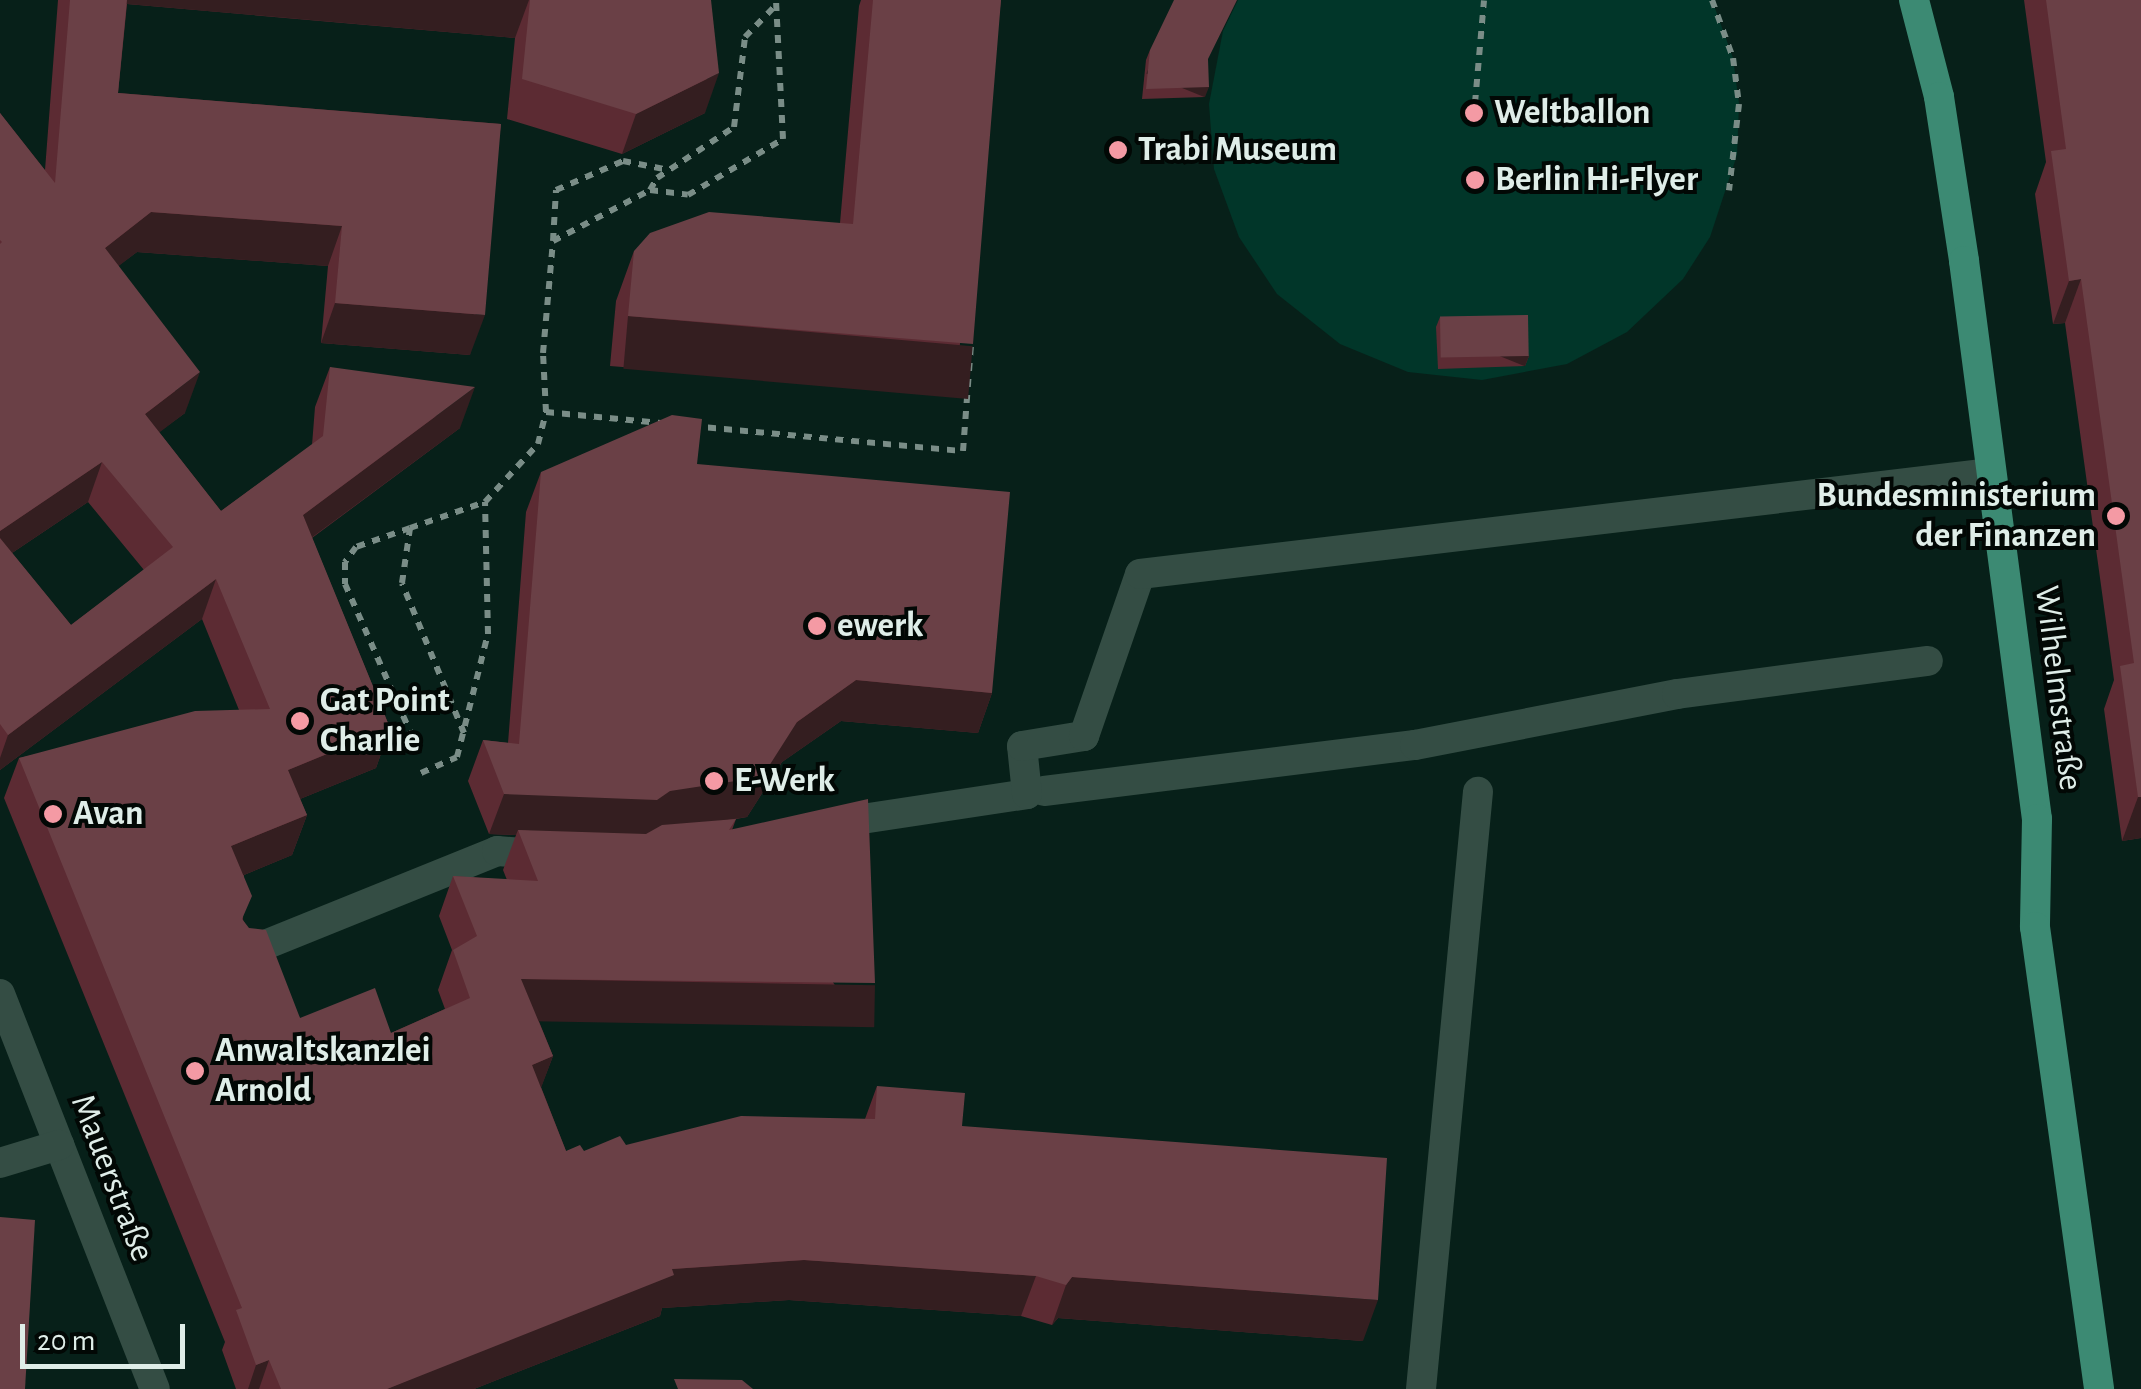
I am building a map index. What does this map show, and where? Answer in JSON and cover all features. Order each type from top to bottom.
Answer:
[{"type":"main road","name":"Wilhelmstraße","points":[[1914,0],[1944,127],[1992,473],[2037,818],[2035,927],[2100,1389]]},
{"type":"street","points":[[794,829],[1027,794],[1022,746],[1084,736],[1140,574],[1992,473]]},
{"type":"street","points":[[1044,791],[1415,745],[1678,694],[1928,661]]},
{"type":"street","points":[[1421,1389],[1478,792]]},
{"type":"street","points":[[244,953],[497,851],[571,857]]},
{"type":"street","name":"Mauerstraße","points":[[0,994],[154,1389]]},
{"type":"street","points":[[0,1163],[59,1145]]},
{"type":"path","points":[[1475,103],[1484,0]]},
{"type":"path","points":[[1712,0],[1733,58],[1740,104],[1729,190]]},
{"type":"path","points":[[553,240],[650,190],[671,170],[734,127],[745,38],[776,2]]},
{"type":"path","points":[[650,190],[688,196],[782,139],[776,2]]},
{"type":"path","points":[[413,738],[345,584],[346,562],[356,547],[485,502],[538,444],[546,412],[543,353],[556,190],[623,162],[671,170]]},
{"type":"path","points":[[685,425],[963,451],[972,333]]},
{"type":"path","points":[[546,412],[665,423]]},
{"type":"path","points":[[422,774],[457,757],[488,634],[485,502]]},
{"type":"path","points":[[410,528],[402,582],[464,733]]},
{"type":"green space","name":"Berlin Hi-Flyer","points":[[1238,0],[1712,0],[1733,58],[1739,104],[1737,155],[1710,237],[1683,279],[1627,332],[1567,364],[1482,380],[1408,372],[1340,344],[1277,294],[1239,237],[1214,169],[1209,104],[1223,31]]},
{"type":"building","points":[[70,0],[127,0],[118,93],[501,124],[485,315],[335,303],[342,226],[151,212],[105,248],[200,372],[145,414],[221,511],[323,436],[330,367],[475,387],[303,515],[390,728],[288,770],[307,815],[231,846],[252,896],[242,919],[249,928],[266,930],[300,1018],[375,988],[391,1033],[470,998],[453,950],[477,936],[453,876],[538,881],[518,830],[646,834],[662,825],[736,819],[729,830],[868,799],[875,983],[521,979],[553,1056],[532,1065],[566,1151],[580,1145],[584,1151],[620,1136],[626,1145],[741,1116],[875,1119],[877,1086],[965,1093],[962,1126],[1387,1158],[1378,1300],[1072,1277],[1066,1285],[1036,1276],[804,1260],[672,1269],[674,1275],[387,1389],[281,1389],[269,1360],[256,1365],[236,1310],[242,1308],[19,758],[195,711],[270,709],[216,579],[8,735],[0,724],[0,538],[71,625],[173,547],[102,462],[0,531],[0,113],[55,183]]},
{"type":"building","points":[[530,0],[711,0],[719,73],[636,114],[522,79]]},
{"type":"building","points":[[873,0],[1001,0],[973,344],[628,316],[634,251],[650,233],[709,212],[853,224]]},
{"type":"building","points":[[1174,0],[1237,0],[1208,59],[1209,87],[1146,89],[1150,50]]},
{"type":"building","name":"Bundesministerium der Finanzen","points":[[2046,0],[2141,0],[2141,797],[2120,666],[2134,663],[2081,279],[2069,281],[2051,151],[2066,149]]},
{"type":"building","points":[[1528,315],[1529,356],[1441,358],[1440,317]]},
{"type":"building","points":[[672,415],[702,419],[697,464],[1010,492],[992,693],[856,680],[797,722],[762,777],[670,791],[657,800],[504,794],[483,740],[519,744],[541,472]]},
{"type":"building","points":[[0,1217],[35,1220],[25,1389],[0,1389]]},
{"type":"building","points":[[674,1379],[742,1380],[753,1389],[678,1389]]},
{"type":"place","name":"Weltballon","points":[[1474,113]]},
{"type":"place","name":"Trabi Museum","points":[[1118,150]]},
{"type":"place","name":"Berlin Hi-Flyer","points":[[1475,180]]},
{"type":"place","name":"Bundesministerium der Finanzen","points":[[2116,516]]},
{"type":"place","name":"ewerk","points":[[817,626]]},
{"type":"place","name":"Gat Point Charlie","points":[[300,721]]},
{"type":"place","name":"E-Werk","points":[[714,781]]},
{"type":"place","name":"Avan","points":[[53,814]]},
{"type":"place","name":"Anwaltskanzlei Arnold","points":[[195,1071]]}]
